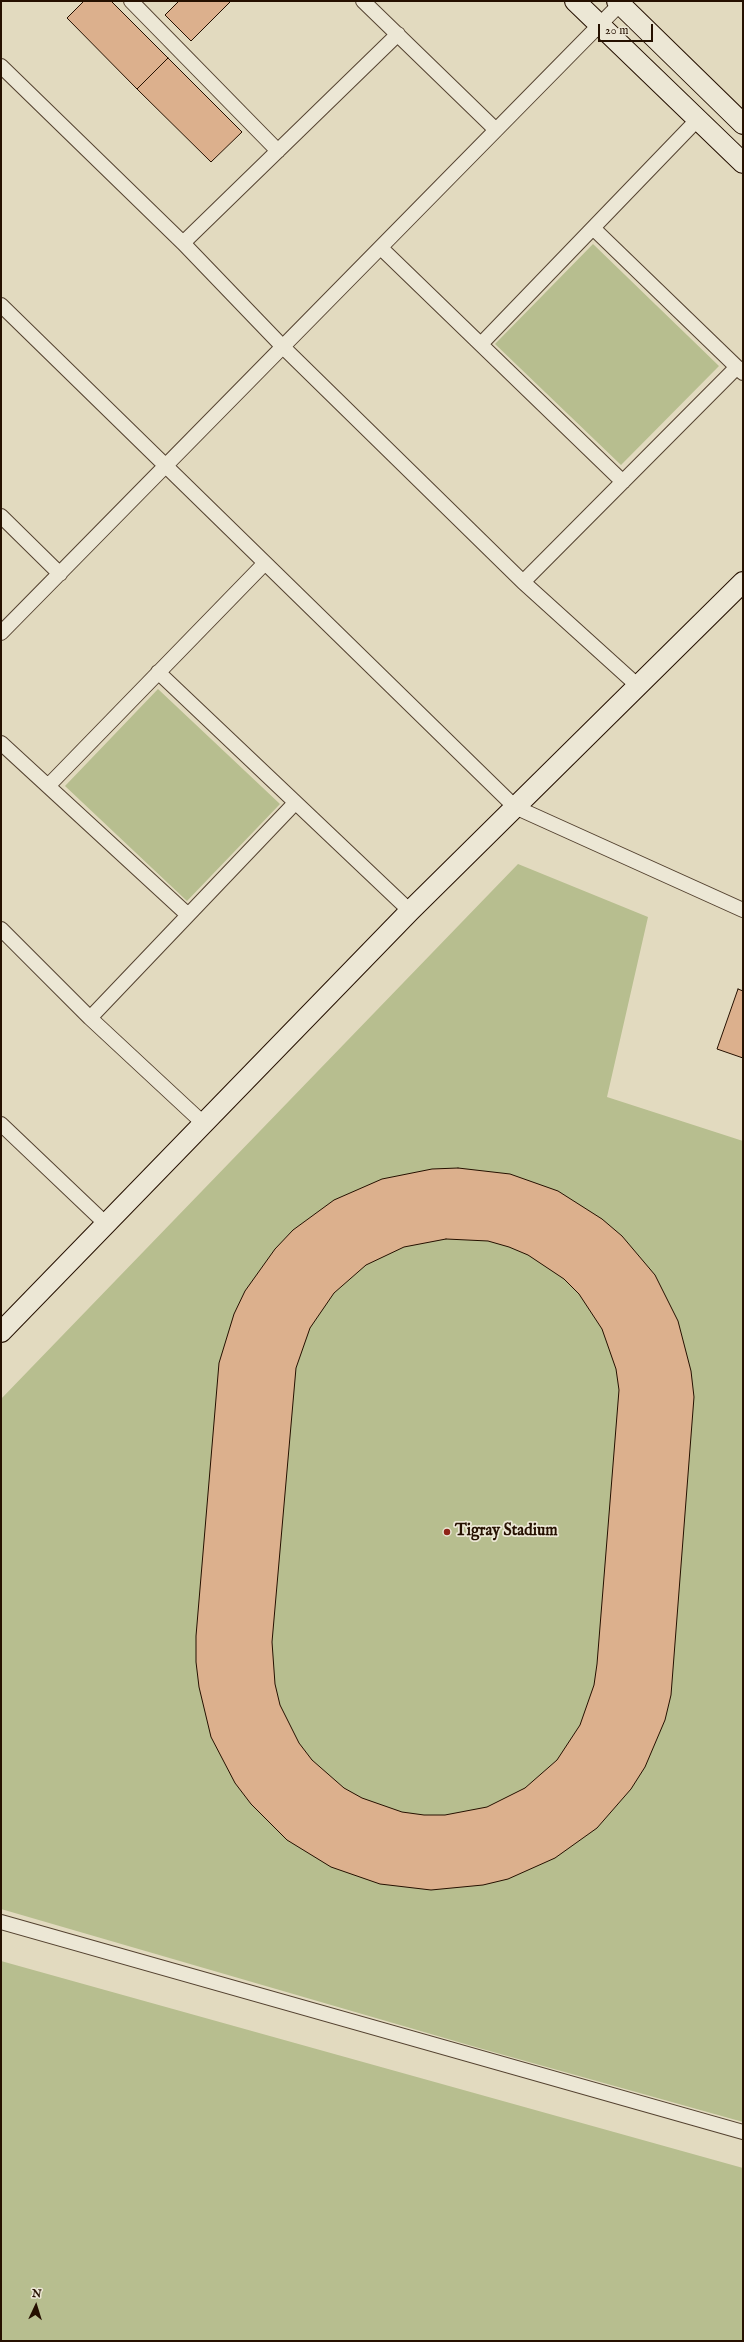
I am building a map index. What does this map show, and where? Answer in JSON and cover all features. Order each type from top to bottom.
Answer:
[{"type":"street","points":[[363,1],[496,130]]},
{"type":"street","points":[[575,1],[743,163]]},
{"type":"street","points":[[1,633],[381,248],[620,2],[743,124]]},
{"type":"street","points":[[137,3],[278,151]]},
{"type":"street","points":[[184,243],[398,34]]},
{"type":"street","points":[[1,66],[184,243],[283,347],[523,582],[638,686]]},
{"type":"street","points":[[481,344],[698,120]]},
{"type":"street","points":[[523,582],[623,482],[740,370],[593,228]]},
{"type":"street","points":[[381,248],[623,482]]},
{"type":"street","points":[[1,305],[515,807],[743,910]]},
{"type":"street","points":[[1,516],[60,574]]},
{"type":"street","points":[[48,786],[265,563]]},
{"type":"street","points":[[1,1332],[105,1223],[410,911],[743,582]]},
{"type":"street","points":[[158,672],[410,911]]},
{"type":"street","points":[[1,742],[188,915]]},
{"type":"street","points":[[90,1018],[295,803]]},
{"type":"street","points":[[1,929],[90,1018],[203,1123]]},
{"type":"street","points":[[1,1124],[105,1223]]},
{"type":"street","points":[[1,1922],[743,2132]]},
{"type":"green space","points":[[593,244],[719,366],[621,465],[495,344]]},
{"type":"green space","points":[[158,689],[280,804],[187,901],[65,786]]},
{"type":"green space","points":[[518,864],[648,917],[607,1097],[743,1141],[743,2122],[479,2048],[1,1909],[1,1399]]},
{"type":"green space","points":[[1,1961],[743,2168],[743,2341],[1,2341]]},
{"type":"building","points":[[84,1],[111,1],[168,58],[137,89],[67,18]]},
{"type":"building","points":[[179,1],[231,1],[191,41],[165,15]]},
{"type":"building","points":[[168,58],[242,132],[211,162],[137,89]]},
{"type":"building","points":[[738,989],[743,991],[743,1058],[717,1049]]},
{"type":"building","points":[[458,1168],[510,1174],[558,1191],[602,1219],[622,1236],[655,1275],[678,1321],[691,1371],[694,1397],[671,1695],[665,1720],[645,1767],[631,1789],[597,1828],[555,1858],[508,1879],[483,1885],[431,1890],[380,1884],[331,1867],[287,1840],[251,1804],[235,1783],[211,1737],[199,1687],[196,1662],[196,1636],[219,1363],[234,1314],[245,1291],[275,1249],[293,1230],[334,1200],[382,1179],[432,1169]],"holes":[[[446,1239],[488,1241],[509,1247],[528,1255],[564,1279],[579,1294],[602,1329],[616,1369],[619,1390],[597,1664],[594,1685],[580,1725],[557,1760],[525,1788],[487,1807],[445,1815],[424,1815],[402,1812],[362,1798],[344,1788],[312,1760],[299,1743],[280,1705],[275,1684],[272,1642],[296,1368],[310,1328],[334,1293],[366,1265],[404,1247]]]},
{"type":"place","name":"Tigray Stadium","points":[[447,1532]]}]
